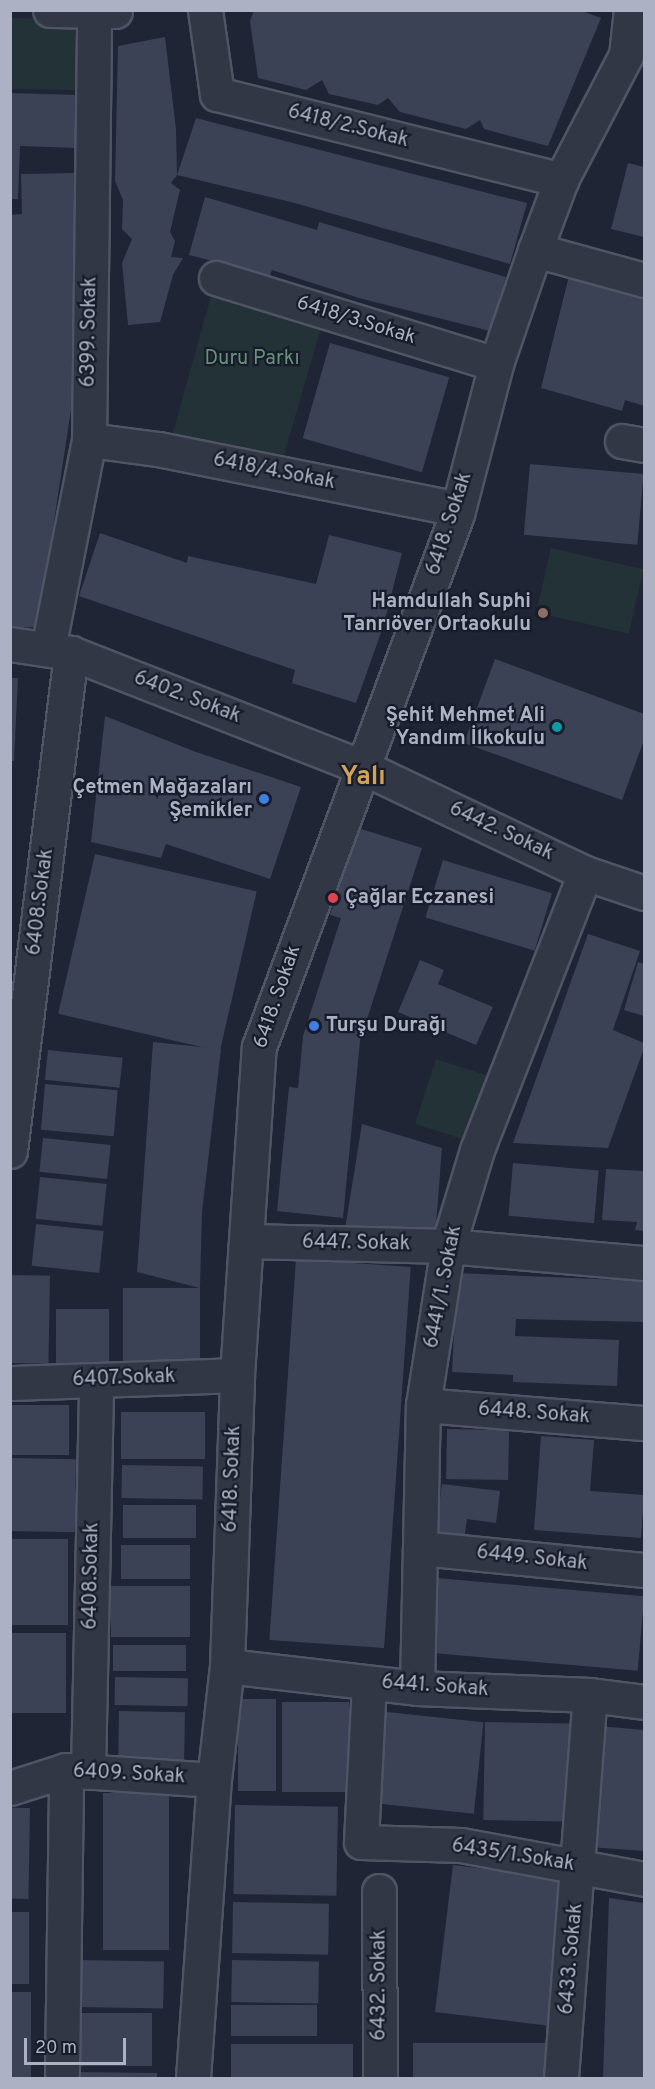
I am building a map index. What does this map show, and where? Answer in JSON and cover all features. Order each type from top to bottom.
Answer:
[{"type":"street","points":[[50,10],[116,10]]},
{"type":"street","name":"6418/2.Sokak","points":[[205,10],[217,94],[561,180]]},
{"type":"street","name":"6418. Sokak","points":[[193,2079],[214,1780],[226,1666],[237,1375],[248,1241],[259,1047],[360,766],[458,509],[496,364],[561,180],[635,57],[631,10]]},
{"type":"street","name":"6399. Sokak","points":[[59,651],[88,441],[94,11]]},
{"type":"street","points":[[535,250],[645,280]]},
{"type":"street","name":"6418/3.Sokak","points":[[216,278],[496,364]]},
{"type":"street","name":"6418/4.Sokak","points":[[88,441],[179,453],[458,509]]},
{"type":"street","name":"6402. Sokak","points":[[10,644],[59,651],[360,766]]},
{"type":"street","name":"6408.Sokak","points":[[10,1151],[59,651]]},
{"type":"street","name":"6442. Sokak","points":[[360,766],[585,873],[642,885]]},
{"type":"street","name":"6441/1. Sokak","points":[[417,1688],[423,1405],[448,1246],[477,1150],[585,873]]},
{"type":"street","name":"6447. Sokak","points":[[248,1241],[448,1246],[645,1263]]},
{"type":"street","name":"6407.Sokak","points":[[10,1383],[237,1375]]},
{"type":"street","name":"6408.Sokak","points":[[62,2072],[96,1380]]},
{"type":"street","name":"6448. Sokak","points":[[423,1405],[645,1423]]},
{"type":"street","name":"6449. Sokak","points":[[420,1548],[645,1570]]},
{"type":"street","name":"6441. Sokak","points":[[226,1666],[417,1688],[590,1695],[645,1702]]},
{"type":"street","name":"6435/1.Sokak","points":[[369,1683],[361,1842],[461,1845],[645,1879]]},
{"type":"street","name":"6433. Sokak","points":[[561,2079],[580,1867],[590,1695]]},
{"type":"street","name":"6409. Sokak","points":[[10,1788],[77,1771],[214,1780]]},
{"type":"street","name":"6432. Sokak","points":[[379,1892],[380,2079]]},
{"type":"green space","points":[[11,18],[84,19],[83,90],[10,89]]},
{"type":"green space","name":"Duru Parkı","points":[[216,278],[323,321],[284,455],[172,436]]},
{"type":"green space","points":[[551,548],[644,569],[629,634],[536,612]]},
{"type":"green space","points":[[436,1059],[498,1079],[477,1144],[415,1124]]},
{"type":"building","points":[[254,10],[579,10],[601,18],[548,146],[484,129],[480,120],[466,129],[400,112],[388,98],[378,105],[329,94],[322,80],[306,90],[258,78],[250,21]]},
{"type":"building","points":[[165,37],[176,129],[177,175],[171,183],[180,190],[170,232],[175,241],[171,257],[183,258],[173,275],[160,322],[128,325],[122,263],[132,239],[122,229],[123,200],[115,181],[118,46]]},
{"type":"building","points":[[10,93],[79,95],[77,148],[20,146],[18,199],[10,199]]},
{"type":"building","points":[[196,118],[527,203],[510,264],[291,202],[177,175]]},
{"type":"building","points":[[628,163],[644,167],[644,237],[611,229]]},
{"type":"building","points":[[75,173],[72,403],[38,627],[10,628],[10,215],[22,214],[21,174]]},
{"type":"building","points":[[205,197],[317,230],[319,222],[506,277],[490,331],[359,298],[272,270],[270,276],[189,255]]},
{"type":"building","points":[[570,272],[644,292],[644,406],[625,400],[622,411],[541,388]]},
{"type":"building","points":[[330,343],[449,377],[422,472],[303,438]]},
{"type":"building","name":"Hamdullah Suphi Tanrıöver Ortaokulu","points":[[530,464],[644,474],[637,545],[524,535]]},
{"type":"building","points":[[100,533],[187,563],[188,556],[316,584],[329,535],[402,553],[383,627],[356,703],[292,683],[295,670],[79,596]]},
{"type":"building","name":"Şehit Mehmet Ali Yandım İlkokulu","points":[[495,659],[644,714],[644,740],[622,800],[464,743]]},
{"type":"building","points":[[10,678],[18,678],[14,761],[10,761]]},
{"type":"building","points":[[105,716],[196,752],[301,787],[270,879],[166,844],[161,858],[91,842]]},
{"type":"building","points":[[358,828],[422,848],[360,1041],[343,1218],[277,1211],[289,1087],[298,1088],[303,1036],[341,918],[330,915]]},
{"type":"building","points":[[95,854],[257,891],[220,1051],[58,1014]]},
{"type":"building","points":[[443,860],[552,893],[534,951],[425,917]]},
{"type":"building","points":[[588,934],[640,951],[613,1030],[644,1043],[644,1048],[608,1148],[513,1143]]},
{"type":"building","points":[[420,960],[444,970],[438,984],[493,1007],[476,1045],[398,1012]]},
{"type":"building","points":[[638,962],[644,964],[644,1016],[624,1010]]},
{"type":"building","points":[[153,1042],[221,1049],[202,1212],[200,1288],[137,1272]]},
{"type":"building","points":[[48,1050],[123,1058],[119,1088],[45,1080]]},
{"type":"building","points":[[45,1084],[118,1090],[114,1136],[41,1130]]},
{"type":"building","points":[[362,1124],[442,1148],[435,1237],[344,1235]]},
{"type":"building","points":[[43,1138],[111,1145],[107,1179],[39,1172]]},
{"type":"building","points":[[513,1163],[599,1170],[594,1223],[508,1216]]},
{"type":"building","points":[[606,1169],[644,1171],[644,1231],[635,1230],[637,1222],[602,1220]]},
{"type":"building","points":[[40,1177],[107,1184],[102,1226],[36,1219]]},
{"type":"building","points":[[36,1224],[104,1231],[99,1273],[32,1266]]},
{"type":"building","points":[[296,1259],[411,1267],[384,1648],[269,1640]]},
{"type":"building","points":[[457,1273],[644,1281],[644,1322],[516,1319],[515,1336],[619,1340],[617,1386],[513,1382],[513,1375],[452,1372]]},
{"type":"building","points":[[10,1275],[50,1276],[48,1364],[10,1363]]},
{"type":"building","points":[[123,1288],[200,1288],[200,1367],[123,1367]]},
{"type":"building","points":[[56,1309],[109,1309],[109,1365],[56,1365]]},
{"type":"building","points":[[10,1405],[69,1405],[69,1455],[10,1455]]},
{"type":"building","points":[[121,1412],[205,1412],[205,1459],[121,1459]]},
{"type":"building","points":[[447,1429],[509,1430],[508,1480],[446,1479]]},
{"type":"building","points":[[541,1436],[594,1440],[590,1491],[644,1495],[641,1538],[534,1530]]},
{"type":"building","points":[[10,1458],[76,1459],[75,1532],[10,1531]]},
{"type":"building","points":[[122,1465],[203,1466],[202,1499],[121,1498]]},
{"type":"building","points":[[442,1484],[500,1491],[496,1523],[467,1519],[464,1541],[435,1537]]},
{"type":"building","points":[[123,1505],[196,1505],[196,1538],[123,1538]]},
{"type":"building","points":[[10,1539],[68,1539],[68,1625],[10,1625]]},
{"type":"building","points":[[121,1545],[190,1545],[190,1579],[121,1579]]},
{"type":"building","points":[[437,1578],[644,1596],[638,1671],[430,1653]]},
{"type":"building","points":[[111,1586],[190,1586],[190,1637],[111,1637]]},
{"type":"building","points":[[10,1633],[66,1633],[66,1713],[10,1713]]},
{"type":"building","points":[[113,1645],[186,1645],[186,1671],[113,1671]]},
{"type":"building","points":[[115,1677],[188,1678],[188,1706],[115,1705]]},
{"type":"building","points":[[238,1699],[276,1699],[276,1791],[238,1791]]},
{"type":"building","points":[[282,1702],[349,1702],[349,1792],[282,1792]]},
{"type":"building","points":[[119,1711],[185,1712],[184,1760],[118,1759]]},
{"type":"building","points":[[387,1712],[483,1722],[474,1814],[377,1803]]},
{"type":"building","points":[[485,1722],[580,1724],[578,1822],[483,1820]]},
{"type":"building","points":[[599,1726],[644,1730],[644,1851],[589,1847]]},
{"type":"building","points":[[103,1793],[169,1793],[169,1950],[103,1950]]},
{"type":"building","points":[[235,1805],[338,1807],[336,1896],[233,1894]]},
{"type":"building","points":[[10,1808],[30,1808],[28,1899],[10,1899]]},
{"type":"building","points":[[453,1865],[576,1880],[558,2027],[435,2012]]},
{"type":"building","points":[[609,1898],[644,1903],[644,2078],[603,2078]]},
{"type":"building","points":[[233,1902],[329,1904],[328,1955],[232,1953]]},
{"type":"building","points":[[10,1912],[29,1912],[29,1984],[10,1984]]},
{"type":"building","points":[[78,1960],[164,1962],[163,2008],[77,2007]]},
{"type":"building","points":[[232,1960],[319,1962],[318,2004],[231,2002]]},
{"type":"building","points":[[10,1992],[31,1992],[31,2077],[10,2077]]},
{"type":"building","points":[[231,2005],[317,2005],[317,2036],[231,2036]]},
{"type":"building","points":[[71,2013],[152,2013],[152,2066],[71,2066]]},
{"type":"building","points":[[413,2043],[549,2043],[549,2078],[413,2078]]},
{"type":"building","points":[[231,2044],[353,2044],[353,2078],[231,2078]]},
{"type":"building","points":[[71,2072],[157,2073],[157,2078],[71,2078]]},
{"type":"place","name":"Hamdullah Suphi Tanrıöver Ortaokulu","points":[[543,613]]},
{"type":"place","name":"Şehit Mehmet Ali Yandım İlkokulu","points":[[557,727]]},
{"type":"place","name":"Çetmen Mağazaları Şemikler","points":[[264,799]]},
{"type":"place","name":"Çağlar Eczanesi","points":[[333,898]]},
{"type":"place","name":"Turşu Durağı","points":[[314,1026]]},
{"type":"district","name":"Yalı","points":[[363,778]]}]
